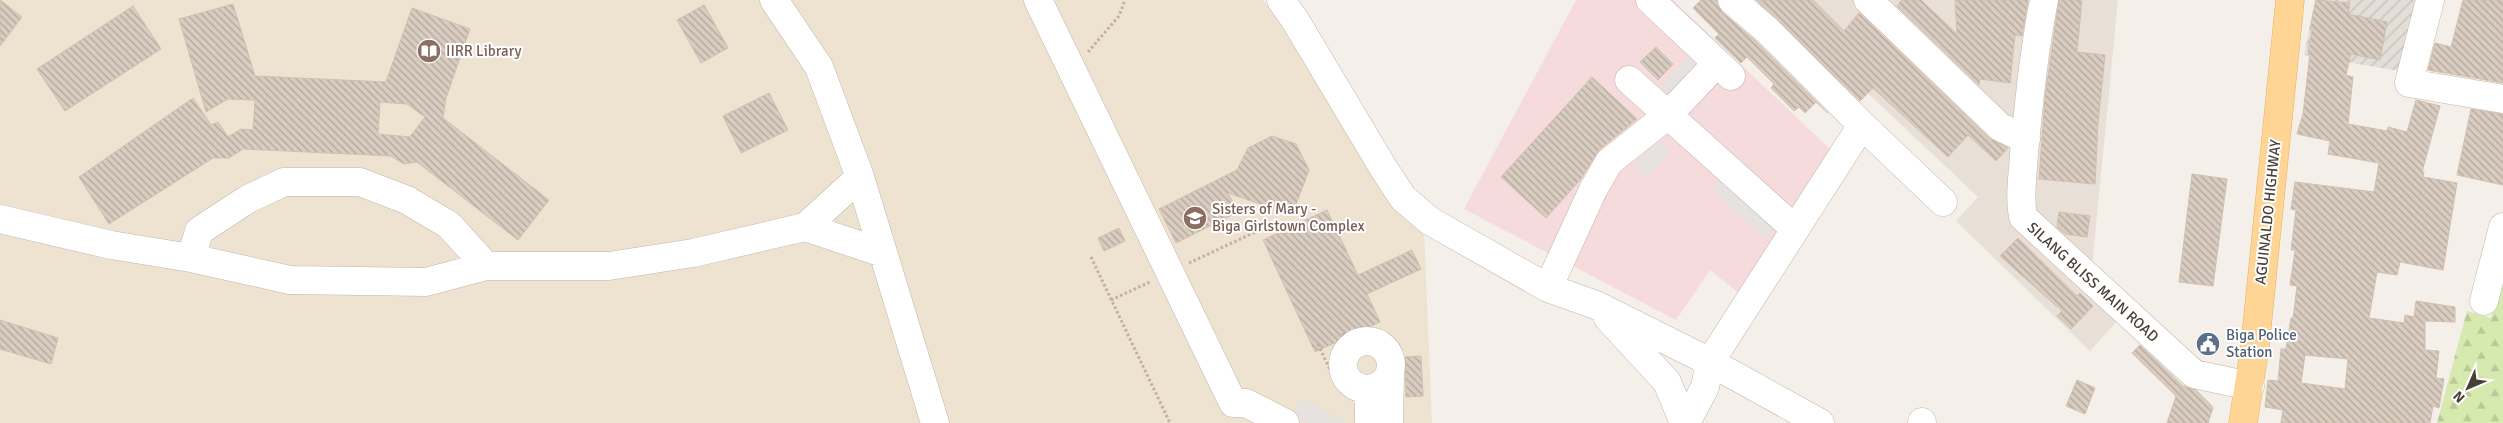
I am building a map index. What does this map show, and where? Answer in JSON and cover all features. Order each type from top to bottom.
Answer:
[{"type":"main road","name":"AGUINALDO HIGHWAY","points":[[2243,423],[2250,386],[2290,0]]},
{"type":"street","points":[[774,0],[819,66],[860,177],[935,423]]},
{"type":"street","points":[[1038,0],[1233,403],[1246,403],[1285,423]]},
{"type":"street","points":[[1281,0],[1296,20],[1403,198],[1430,221],[1548,288],[1596,305],[1710,362],[1820,423]]},
{"type":"street","points":[[1548,288],[1593,190],[1609,162],[1724,69],[1650,0]]},
{"type":"street","points":[[1732,0],[1767,30],[1862,125],[1943,202]]},
{"type":"street","points":[[1868,0],[2000,127],[2026,139]]},
{"type":"street","name":"SILANG BLISS MAIN ROAD","points":[[2044,0],[2038,27],[2026,139],[2020,204],[2023,218],[2194,374],[2250,386]]},
{"type":"street","points":[[2430,0],[2409,83],[2503,99]]},
{"type":"street","points":[[1629,80],[1795,230]]},
{"type":"street","points":[[1685,423],[1705,387],[1710,362],[1862,125]]},
{"type":"street","points":[[0,219],[111,245],[191,258],[290,280],[426,282],[486,266],[608,266],[693,253],[805,227],[860,177]]},
{"type":"street","points":[[191,258],[199,231],[248,199],[284,182],[360,182],[407,200],[449,225],[486,266]]},
{"type":"street","points":[[805,227],[883,253]]},
{"type":"street","points":[[2484,301],[2503,227]]},
{"type":"street","points":[[1596,305],[1667,382],[1685,423]]},
{"type":"street","points":[[1346,340],[1370,341],[1380,344],[1388,352],[1391,362],[1390,373],[1375,423],[1370,402],[1343,368],[1346,340]]},
{"type":"street","points":[[1356,384],[1376,388],[1385,382],[1390,373]]},
{"type":"path","points":[[1072,70],[1119,16],[1124,0]]},
{"type":"path","points":[[1259,231],[1279,221]]},
{"type":"path","points":[[1092,257],[1170,423]]},
{"type":"path","points":[[1318,344],[1336,383],[1356,384]]},
{"type":"shaded area","points":[[0,0],[1263,0],[1286,27],[1424,231],[1432,423],[0,423]]},
{"type":"shaded area","points":[[1576,0],[1673,0],[1833,152],[1740,294],[1710,270],[1676,320],[1464,209]]},
{"type":"shaded area","points":[[1769,0],[2118,0],[2092,267],[2132,304],[2090,351],[1956,221],[1978,197]]},
{"type":"shaded area","points":[[2315,0],[2420,0],[2400,71],[2304,55]]},
{"type":"shaded area","points":[[1692,53],[1703,64],[1672,97],[1661,86]]},
{"type":"shaded area","points":[[1658,141],[1670,153],[1646,178],[1634,165]]},
{"type":"shaded area","points":[[1724,176],[1778,225],[1766,239],[1712,190]]},
{"type":"shaded area","points":[[1300,399],[1345,421],[1344,423],[1308,423],[1292,415]]},
{"type":"green space","points":[[2503,270],[2503,423],[2437,423],[2467,311],[2491,318]]},
{"type":"building","points":[[0,0],[22,17],[0,46]]},
{"type":"building","points":[[1701,0],[1717,0],[1722,12],[1756,41],[1828,113],[1816,102],[1805,113],[1799,107],[1794,111],[1771,88],[1774,84],[1747,57],[1741,63],[1715,38],[1719,34],[1693,8]]},
{"type":"building","points":[[1756,0],[1813,0],[1844,31],[1859,13],[1989,138],[2008,148],[1996,161],[1968,135],[1948,157],[1873,88],[1860,101]]},
{"type":"building","points":[[1902,0],[1921,0],[1957,34],[1955,0],[2028,0],[2022,36],[2015,35],[2010,83],[1980,79],[1979,85],[1897,6]]},
{"type":"building","points":[[2059,0],[2082,0],[2077,52],[2105,55],[2098,124],[2095,184],[2039,179],[2045,97]]},
{"type":"building","points":[[2316,0],[2350,3],[2348,14],[2387,22],[2380,60],[2351,54],[2346,75],[2353,77],[2348,124],[2387,131],[2388,127],[2407,132],[2416,100],[2440,106],[2422,172],[2424,172],[2423,177],[2457,183],[2443,270],[2400,262],[2397,275],[2377,272],[2369,318],[2404,323],[2405,315],[2414,317],[2416,301],[2455,307],[2455,322],[2425,321],[2425,350],[2439,351],[2436,378],[2444,379],[2439,408],[2433,406],[2430,423],[2281,423],[2283,410],[2265,407],[2268,380],[2278,381],[2281,349],[2286,349],[2291,318],[2293,318],[2297,286],[2290,285],[2295,250],[2291,250],[2296,210],[2291,209],[2295,182],[2374,192],[2379,163],[2328,154],[2330,141],[2297,134],[2303,114],[2310,53],[2308,52],[2312,30],[2310,29]],"holes":[[[2305,355],[2348,359],[2345,389],[2301,383]]]},
{"type":"building","points":[[2463,0],[2503,0],[2503,83],[2428,70],[2435,43],[2451,47]]},
{"type":"building","points":[[233,4],[255,76],[386,82],[412,8],[470,29],[446,98],[443,118],[549,200],[518,240],[417,162],[404,164],[391,156],[243,149],[229,158],[213,158],[109,224],[79,177],[193,98],[211,125],[218,122],[228,137],[241,129],[253,130],[255,100],[228,99],[206,112],[179,19]],"holes":[[[380,102],[407,104],[425,117],[410,137],[378,134]]]},
{"type":"building","points":[[704,5],[728,48],[701,63],[677,20]]},
{"type":"building","points":[[133,6],[161,49],[65,111],[37,69]]},
{"type":"building","points":[[1656,47],[1673,64],[1658,80],[1640,62]]},
{"type":"building","points":[[1592,77],[1637,119],[1599,150],[1580,180],[1546,218],[1501,177]]},
{"type":"building","points":[[769,93],[788,130],[741,153],[723,116]]},
{"type":"building","points":[[2471,109],[2503,114],[2503,185],[2457,175]]},
{"type":"building","points":[[1272,136],[1296,144],[1309,170],[1292,215],[1228,193],[1238,212],[1176,243],[1159,209],[1237,170],[1248,148]]},
{"type":"building","points":[[2192,174],[2227,179],[2213,286],[2179,282]]},
{"type":"building","points":[[1327,210],[1358,275],[1412,250],[1421,269],[1367,294],[1380,322],[1315,352],[1263,240]]},
{"type":"building","points":[[2059,212],[2090,216],[2087,237],[2065,234],[2057,227]]},
{"type":"building","points":[[1119,228],[1125,241],[1104,251],[1098,238]]},
{"type":"building","points":[[2018,238],[2077,296],[2080,293],[2093,306],[2071,329],[2057,316],[2062,311],[2000,256]]},
{"type":"building","points":[[0,320],[58,338],[51,364],[0,349]]},
{"type":"building","points":[[2140,345],[2183,386],[2196,390],[2210,404],[2213,408],[2208,423],[2167,423],[2176,396],[2132,353]]},
{"type":"building","points":[[1421,356],[1423,396],[1406,397],[1405,357]]},
{"type":"building","points":[[2077,380],[2095,388],[2085,414],[2066,406]]},
{"type":"place","name":"IIRR Library","points":[[429,51]]},
{"type":"place","name":"Sisters of Mary - Biga Girlstown Complex","points":[[1195,218]]},
{"type":"place","name":"Biga Police Station","points":[[2208,344]]}]
